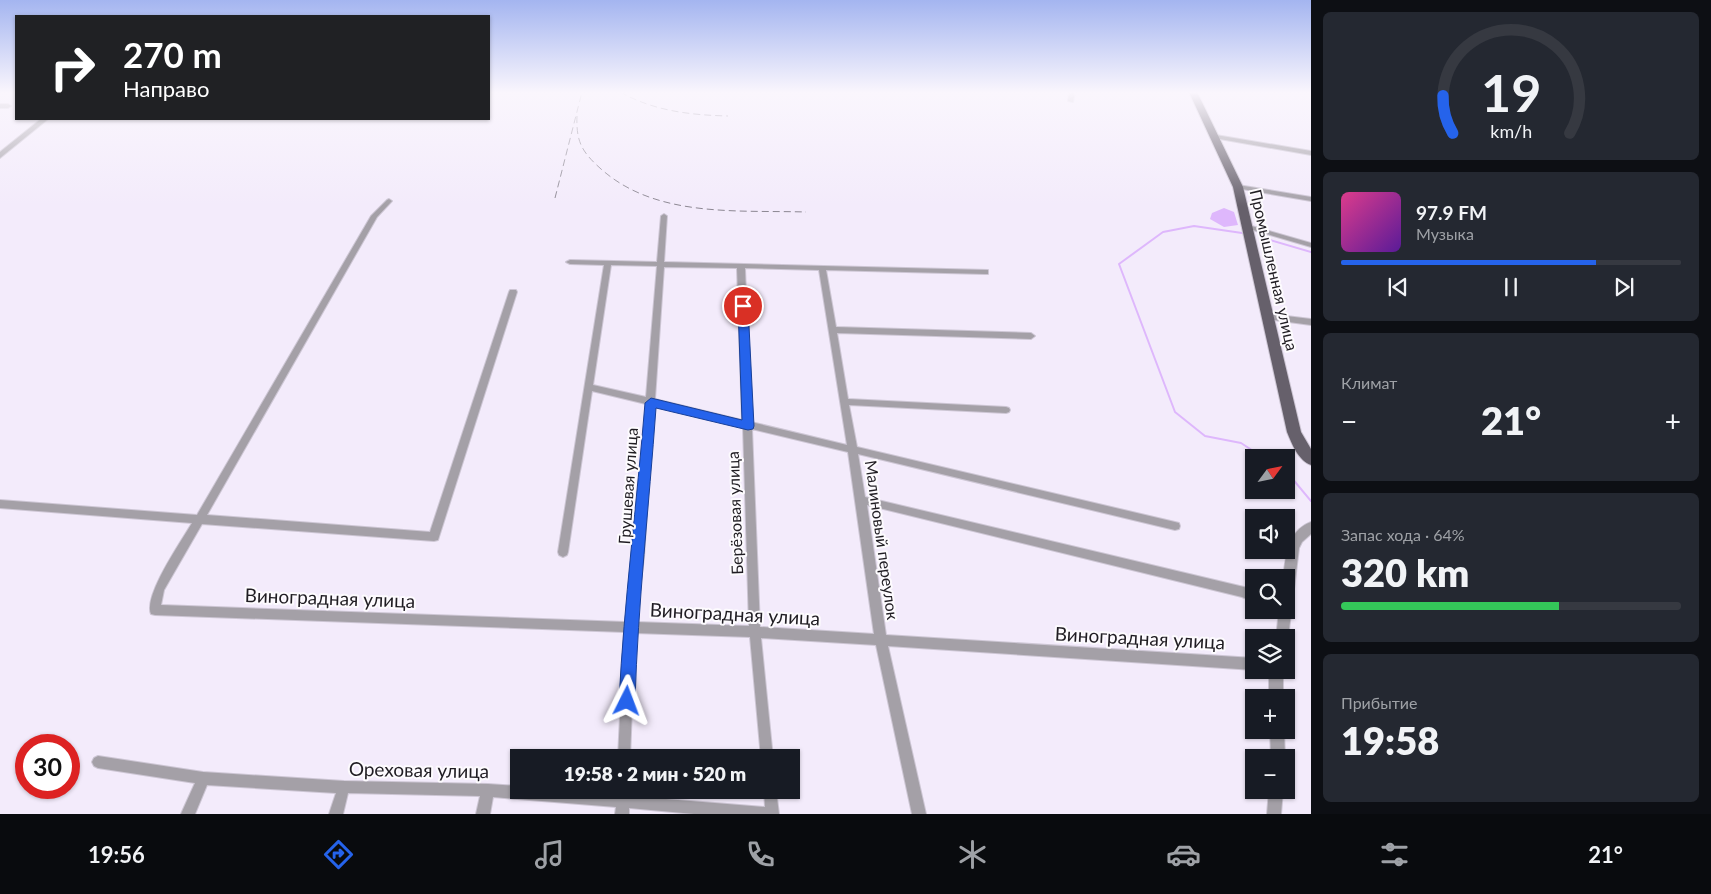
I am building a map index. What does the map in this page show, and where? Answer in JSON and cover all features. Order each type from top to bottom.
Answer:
[{"type":"main road","name":"Промышленная улица","points":[[1212,130],[1238,187],[1294,432],[1302,449],[1311,459]]},
{"type":"street","points":[[0,156],[32,130]]},
{"type":"street","points":[[1216,137],[1311,153]]},
{"type":"street","points":[[1238,187],[1311,199]]},
{"type":"street","points":[[154,610],[159,589],[197,520],[374,216],[389,201]]},
{"type":"street","name":"Грушевая улица","points":[[624,749],[630,626],[639,557],[664,216]]},
{"type":"street","points":[[1248,227],[1311,245]]},
{"type":"street","points":[[570,262],[986,272]]},
{"type":"street","points":[[563,552],[608,263]]},
{"type":"street","name":"Берёзовая улица","points":[[741,266],[755,632],[766,749]]},
{"type":"street","name":"Малиновый переулок","points":[[822,268],[861,500],[881,640],[919,814]]},
{"type":"street","points":[[0,504],[434,537],[513,292]]},
{"type":"street","points":[[1269,317],[1311,322]]},
{"type":"street","points":[[833,330],[1031,336]]},
{"type":"street","points":[[589,387],[1175,526]]},
{"type":"street","points":[[845,402],[1006,410]]},
{"type":"street","points":[[861,500],[1245,592]]},
{"type":"street","points":[[1290,569],[1293,547],[1311,527]]},
{"type":"street","name":"Виноградная улица","points":[[154,610],[755,632],[1245,663]]},
{"type":"street","name":"Ореховая улица","points":[[98,762],[203,778],[344,787],[488,790],[771,814]]},
{"type":"street","points":[[188,814],[203,778]]},
{"type":"street","points":[[336,814],[344,787]]},
{"type":"street","points":[[483,814],[488,790]]},
{"type":"street","points":[[770,799],[771,814]]},
{"type":"street","points":[[1274,814],[1275,799]]},
{"type":"shaded area","points":[[1224,208],[1234,212],[1238,225],[1224,227],[1210,219],[1212,213]]},
{"type":"waterway","points":[[1242,233],[1194,226],[1163,232],[1119,264],[1175,412],[1205,436],[1241,443],[1250,449]]},
{"type":"waterway","points":[[1263,238],[1311,252]]},
{"type":"waterway","points":[[1295,482],[1311,501]]},
{"type":"railway","points":[[555,198],[572,130]]},
{"type":"railway","points":[[578,130],[579,140],[585,152],[601,169],[623,185],[647,196],[672,204],[698,208],[806,212]]},
{"type":"route","points":[[627,701],[630,626],[639,557],[651,403],[748,426],[743,306]]}]
